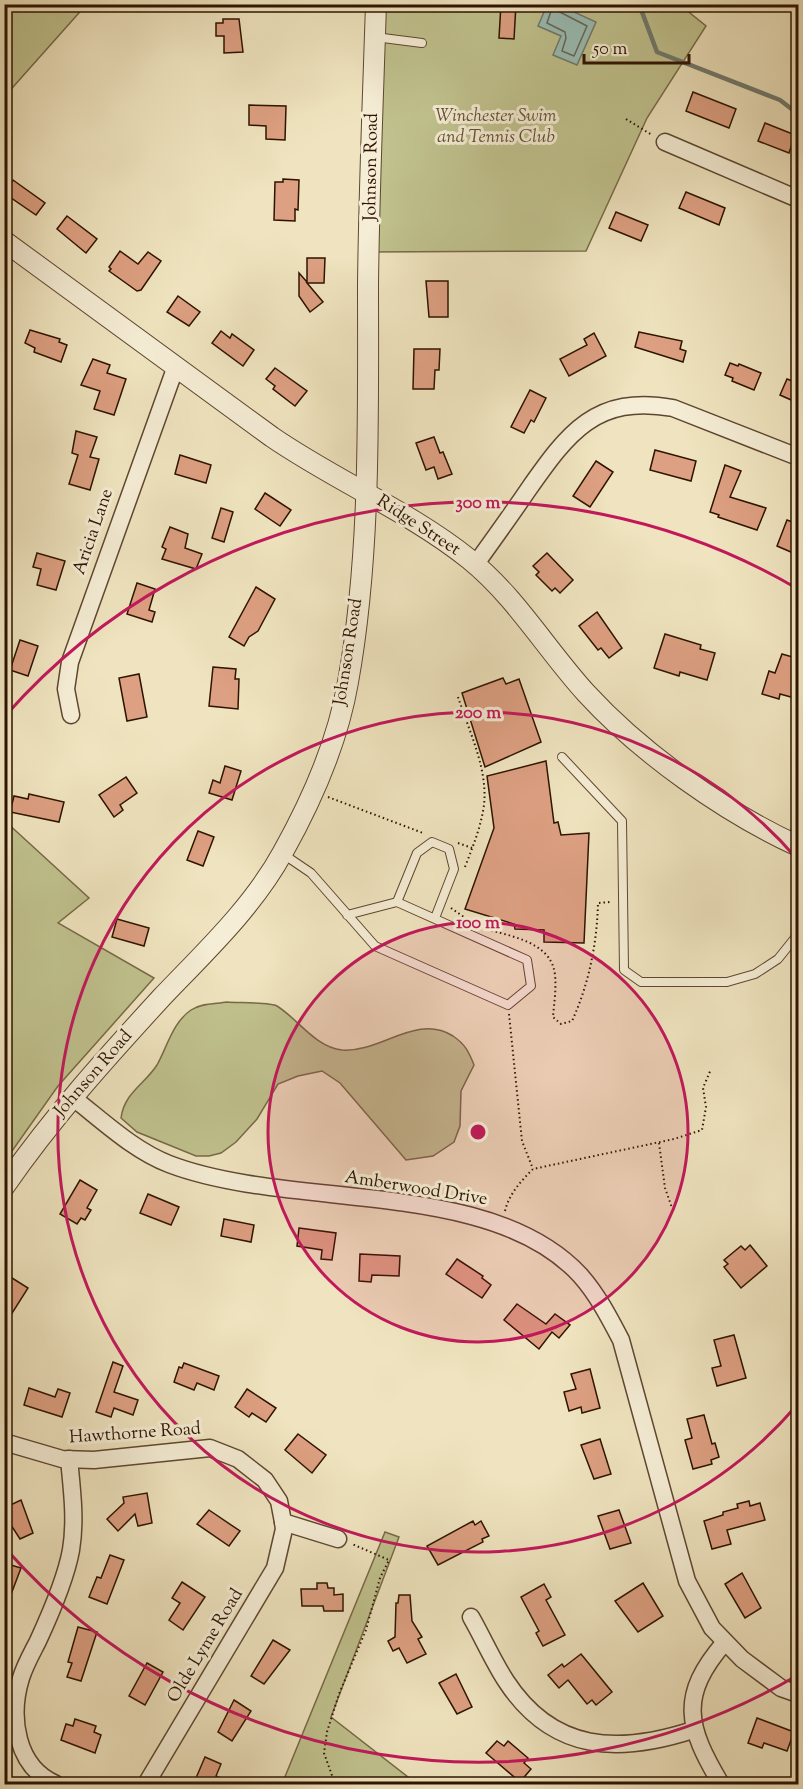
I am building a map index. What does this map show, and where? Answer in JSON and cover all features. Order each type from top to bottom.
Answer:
[{"type":"street","name":"Johnson Road","points":[[4,1187],[31,1148],[72,1097],[246,906],[282,854],[327,760],[348,684],[358,605],[368,438],[376,4]]},
{"type":"street","points":[[665,142],[798,199]]},
{"type":"street","name":"Ridge Street","points":[[4,241],[313,465],[399,511],[475,565],[536,630],[586,693],[640,743],[702,791],[795,845]]},
{"type":"street","name":"Aricia Lane","points":[[71,715],[66,689],[70,662],[176,366]]},
{"type":"street","points":[[475,565],[562,442],[589,421],[612,410],[635,405],[673,408],[798,457]]},
{"type":"street","name":"Amberwood Drive","points":[[72,1097],[139,1148],[168,1163],[202,1175],[258,1187],[450,1211],[502,1224],[526,1234],[556,1254],[580,1275],[602,1304],[621,1340],[687,1581],[712,1628],[742,1659],[781,1688],[798,1694]]},
{"type":"street","name":"Hawthorne Road","points":[[4,1442],[69,1459],[94,1460],[210,1448],[238,1459],[265,1480],[279,1501],[283,1522]]},
{"type":"street","points":[[56,1785],[42,1778],[27,1760],[15,1730],[21,1679],[40,1636],[71,1551],[74,1511],[69,1459]]},
{"type":"street","points":[[283,1522],[338,1539]]},
{"type":"street","name":"Olde Lyme Road","points":[[146,1785],[275,1568],[284,1529],[283,1522]]},
{"type":"street","points":[[471,1617],[498,1668],[516,1695],[542,1720],[570,1736],[587,1742],[622,1746],[658,1741],[693,1730]]},
{"type":"street","points":[[721,1785],[703,1755],[693,1730],[694,1693],[699,1678],[725,1641]]},
{"type":"lane","points":[[375,37],[422,43]]},
{"type":"lane","points":[[562,757],[622,821],[624,970],[641,982],[727,982],[755,974],[778,959],[798,934]]},
{"type":"lane","points":[[795,845],[798,821]]},
{"type":"lane","points":[[397,902],[417,853],[432,842],[449,849],[454,869],[435,918]]},
{"type":"lane","points":[[282,854],[311,873],[347,915],[375,946],[508,1005],[531,986],[527,960],[397,902],[347,915]]},
{"type":"path","points":[[626,119],[665,142]]},
{"type":"path","points":[[458,698],[482,772],[484,803],[463,874]]},
{"type":"path","points":[[312,791],[428,835]]},
{"type":"path","points":[[450,841],[472,848]]},
{"type":"path","points":[[484,928],[523,940],[545,951],[554,968],[554,1017],[561,1024],[572,1021],[577,1008],[597,941],[598,903],[623,902]]},
{"type":"path","points":[[450,907],[457,915],[475,923]]},
{"type":"path","points":[[508,1005],[522,1141],[533,1169]]},
{"type":"path","points":[[502,1224],[507,1202],[520,1182],[533,1169],[702,1130],[706,1107],[704,1088],[711,1069]]},
{"type":"path","points":[[658,1142],[665,1188],[672,1208]]},
{"type":"path","points":[[335,1785],[324,1754],[327,1732],[366,1630],[380,1578],[389,1560],[338,1539]]},
{"type":"green space","points":[[4,5],[86,5],[5,96]]},
{"type":"green space","name":"Winchester Swim and Tennis Club","points":[[376,5],[680,5],[706,26],[647,118],[586,251],[369,252]]},
{"type":"green space","points":[[5,821],[89,898],[58,923],[154,978],[58,1086],[5,1161]]},
{"type":"green space","points":[[227,1002],[277,1006],[323,1044],[342,1050],[371,1046],[412,1031],[426,1029],[439,1030],[453,1036],[461,1042],[474,1065],[461,1091],[460,1126],[454,1142],[433,1156],[406,1160],[340,1083],[322,1071],[298,1076],[278,1084],[257,1119],[236,1142],[221,1153],[196,1156],[137,1132],[121,1118],[123,1109],[131,1095],[157,1065],[180,1021],[195,1008]]},
{"type":"green space","points":[[385,1532],[399,1537],[331,1717],[417,1784],[282,1784]]},
{"type":"water","points":[[547,5],[559,5],[596,22],[577,65],[553,55],[561,36],[538,26]]},
{"type":"building","points":[[501,4],[516,4],[514,39],[499,38]]},
{"type":"building","points":[[223,19],[239,19],[243,52],[224,53],[224,36],[216,36],[216,23],[223,23]]},
{"type":"building","points":[[693,92],[736,109],[729,128],[686,111]]},
{"type":"building","points":[[249,105],[286,106],[285,140],[266,139],[266,126],[249,125]]},
{"type":"building","points":[[765,123],[795,135],[789,153],[758,141]]},
{"type":"building","points":[[283,179],[299,180],[298,210],[295,209],[295,221],[274,220],[275,182],[283,182]]},
{"type":"building","points":[[13,180],[45,203],[36,215],[4,193]]},
{"type":"building","points":[[686,192],[725,208],[719,225],[679,208]]},
{"type":"building","points":[[616,212],[648,225],[641,241],[609,228]]},
{"type":"building","points":[[67,216],[97,239],[86,253],[57,229]]},
{"type":"building","points":[[120,251],[138,264],[148,252],[161,261],[141,290],[137,291],[109,271],[111,269],[109,267]]},
{"type":"building","points":[[307,258],[325,258],[324,283],[307,283],[323,302],[310,312],[299,296],[299,273],[307,282]]},
{"type":"building","points":[[426,281],[448,281],[448,317],[429,317]]},
{"type":"building","points":[[178,296],[200,312],[189,326],[167,312]]},
{"type":"building","points":[[30,330],[60,339],[59,342],[67,345],[61,362],[34,352],[35,348],[25,343]]},
{"type":"building","points":[[221,331],[230,338],[232,334],[254,350],[243,366],[212,343]]},
{"type":"building","points":[[639,332],[682,341],[680,349],[686,351],[683,362],[635,347]]},
{"type":"building","points":[[594,333],[606,356],[569,376],[560,359],[587,345],[584,339]]},
{"type":"building","points":[[414,349],[440,349],[439,370],[435,370],[434,389],[413,389]]},
{"type":"building","points":[[93,359],[110,365],[107,373],[126,379],[114,415],[94,409],[100,391],[81,385]]},
{"type":"building","points":[[730,363],[738,366],[739,364],[761,373],[754,390],[732,381],[733,378],[725,375]]},
{"type":"building","points":[[275,368],[307,391],[295,406],[273,389],[275,386],[266,379]]},
{"type":"building","points":[[787,379],[798,383],[798,403],[780,395]]},
{"type":"building","points":[[530,390],[546,398],[534,422],[531,420],[524,433],[511,427]]},
{"type":"building","points":[[76,431],[97,437],[90,457],[99,459],[90,490],[69,484],[78,455],[72,453]]},
{"type":"building","points":[[434,437],[452,474],[438,479],[434,467],[426,470],[416,443]]},
{"type":"building","points":[[655,450],[696,461],[691,481],[650,470]]},
{"type":"building","points":[[180,455],[211,465],[206,483],[175,474]]},
{"type":"building","points":[[596,461],[613,472],[590,507],[573,496]]},
{"type":"building","points":[[725,465],[741,471],[730,497],[766,508],[757,530],[718,517],[719,515],[710,512]]},
{"type":"building","points":[[265,493],[291,510],[280,526],[255,509]]},
{"type":"building","points":[[221,508],[233,512],[224,542],[212,538]]},
{"type":"building","points":[[787,520],[798,524],[798,555],[777,546]]},
{"type":"building","points":[[170,527],[188,534],[185,548],[202,554],[196,569],[162,559],[166,549],[162,547]]},
{"type":"building","points":[[37,553],[65,561],[56,590],[37,585],[41,569],[33,567]]},
{"type":"building","points":[[547,553],[573,580],[560,593],[555,588],[552,591],[536,575],[539,572],[533,566]]},
{"type":"building","points":[[137,583],[155,589],[149,610],[155,612],[152,622],[127,614]]},
{"type":"building","points":[[256,587],[275,599],[258,631],[249,637],[244,646],[229,637]]},
{"type":"building","points":[[597,612],[622,648],[609,658],[601,648],[598,650],[579,626]]},
{"type":"building","points":[[665,634],[701,645],[700,649],[715,653],[707,680],[680,672],[679,676],[654,668]]},
{"type":"building","points":[[20,640],[38,646],[28,676],[10,670]]},
{"type":"building","points":[[782,654],[796,658],[793,666],[798,668],[798,699],[780,694],[779,699],[762,694],[769,671],[775,673]]},
{"type":"building","points":[[213,667],[236,669],[235,679],[239,679],[238,709],[209,706]]},
{"type":"building","points":[[139,674],[147,717],[127,721],[119,678]]},
{"type":"building","points":[[503,678],[506,684],[519,679],[541,742],[485,767],[462,693]]},
{"type":"building","points":[[546,761],[554,823],[558,822],[561,835],[589,833],[584,943],[544,942],[544,930],[515,929],[514,924],[465,909],[494,828],[487,776]]},
{"type":"building","points":[[225,766],[241,771],[232,800],[209,793],[213,780],[220,783]]},
{"type":"building","points":[[126,777],[137,793],[120,805],[123,810],[114,817],[99,795]]},
{"type":"building","points":[[29,794],[64,802],[59,822],[10,812],[14,796],[28,799]]},
{"type":"building","points":[[198,831],[214,837],[203,866],[187,860]]},
{"type":"building","points":[[117,919],[149,928],[144,946],[112,937]]},
{"type":"building","points":[[80,1180],[97,1190],[87,1208],[91,1210],[85,1220],[81,1218],[77,1224],[60,1214]]},
{"type":"building","points":[[148,1194],[179,1207],[171,1225],[140,1213]]},
{"type":"building","points":[[224,1219],[254,1225],[251,1242],[221,1236]]},
{"type":"building","points":[[299,1228],[336,1233],[332,1260],[321,1259],[322,1250],[297,1246]]},
{"type":"building","points":[[750,1245],[767,1266],[741,1288],[724,1267],[728,1264],[724,1260],[741,1246],[745,1250]]},
{"type":"building","points":[[360,1254],[400,1256],[399,1276],[372,1275],[371,1282],[359,1281]]},
{"type":"building","points":[[457,1259],[483,1276],[482,1278],[491,1285],[482,1298],[446,1274]]},
{"type":"building","points":[[12,1278],[28,1288],[4,1326],[4,1290]]},
{"type":"building","points":[[517,1304],[546,1324],[555,1314],[570,1325],[559,1338],[552,1332],[539,1349],[504,1320]]},
{"type":"building","points":[[734,1335],[746,1378],[717,1386],[712,1368],[721,1366],[714,1340]]},
{"type":"building","points":[[113,1362],[123,1366],[114,1392],[138,1400],[133,1415],[114,1408],[111,1417],[96,1412]]},
{"type":"building","points":[[184,1363],[219,1376],[214,1390],[197,1383],[194,1390],[174,1382],[179,1367],[182,1368]]},
{"type":"building","points":[[590,1369],[600,1408],[582,1413],[581,1407],[569,1411],[564,1392],[576,1389],[571,1374]]},
{"type":"building","points":[[29,1388],[55,1397],[58,1389],[70,1393],[62,1417],[24,1405]]},
{"type":"building","points":[[247,1389],[276,1408],[266,1422],[252,1413],[249,1417],[235,1407]]},
{"type":"building","points":[[704,1415],[712,1444],[715,1443],[719,1457],[711,1460],[712,1464],[693,1469],[685,1440],[692,1438],[687,1419]]},
{"type":"building","points":[[298,1434],[326,1455],[312,1473],[285,1450]]},
{"type":"building","points":[[600,1439],[611,1474],[594,1479],[581,1445]]},
{"type":"building","points":[[147,1493],[152,1523],[138,1526],[135,1514],[118,1531],[107,1519],[124,1503],[123,1497]]},
{"type":"building","points":[[21,1500],[33,1533],[20,1539],[4,1514],[4,1508]]},
{"type":"building","points":[[749,1501],[750,1506],[760,1503],[765,1520],[727,1530],[731,1544],[712,1549],[704,1521],[723,1515],[723,1512],[738,1508],[737,1504]]},
{"type":"building","points":[[209,1510],[240,1531],[229,1546],[197,1524]]},
{"type":"building","points":[[619,1510],[631,1543],[610,1549],[598,1516]]},
{"type":"building","points":[[473,1521],[475,1525],[481,1521],[489,1536],[482,1539],[483,1542],[438,1565],[427,1546]]},
{"type":"building","points":[[110,1555],[124,1560],[107,1604],[89,1597],[97,1577],[101,1578]]},
{"type":"building","points":[[4,1563],[21,1568],[7,1605],[4,1604]]},
{"type":"building","points":[[742,1573],[761,1608],[745,1618],[725,1584]]},
{"type":"building","points":[[182,1582],[205,1597],[183,1630],[169,1620],[180,1603],[172,1598]]},
{"type":"building","points":[[317,1583],[327,1583],[328,1588],[334,1588],[334,1595],[343,1594],[343,1611],[324,1611],[323,1606],[302,1606],[301,1589],[317,1589]]},
{"type":"building","points":[[643,1583],[663,1616],[638,1632],[615,1601]]},
{"type":"building","points":[[544,1584],[551,1597],[546,1600],[565,1635],[543,1646],[536,1633],[539,1631],[521,1597]]},
{"type":"building","points":[[399,1595],[410,1595],[412,1621],[422,1637],[418,1639],[426,1654],[407,1663],[399,1648],[393,1651],[388,1641],[395,1637],[396,1603],[398,1603]]},
{"type":"building","points":[[78,1627],[97,1632],[81,1681],[67,1677],[72,1663],[68,1662]]},
{"type":"building","points":[[273,1640],[290,1650],[264,1684],[251,1676]]},
{"type":"building","points":[[581,1654],[612,1692],[596,1705],[592,1700],[587,1704],[568,1680],[559,1688],[548,1675],[562,1664],[564,1667]]},
{"type":"building","points":[[147,1663],[163,1672],[145,1705],[129,1696]]},
{"type":"building","points":[[456,1674],[472,1707],[457,1714],[439,1683]]},
{"type":"building","points":[[234,1700],[251,1711],[232,1741],[218,1732]]},
{"type":"building","points":[[757,1718],[794,1732],[787,1751],[764,1743],[762,1748],[748,1743]]},
{"type":"building","points":[[75,1719],[96,1726],[94,1732],[101,1735],[95,1753],[61,1740],[66,1724],[73,1726]]},
{"type":"building","points":[[497,1741],[504,1746],[508,1741],[528,1758],[524,1763],[531,1769],[520,1782],[486,1753]]},
{"type":"building","points":[[205,1757],[221,1764],[216,1776],[237,1785],[193,1785]]},
{"type":"waterway","points":[[639,4],[657,52],[780,100],[798,114]]}]
